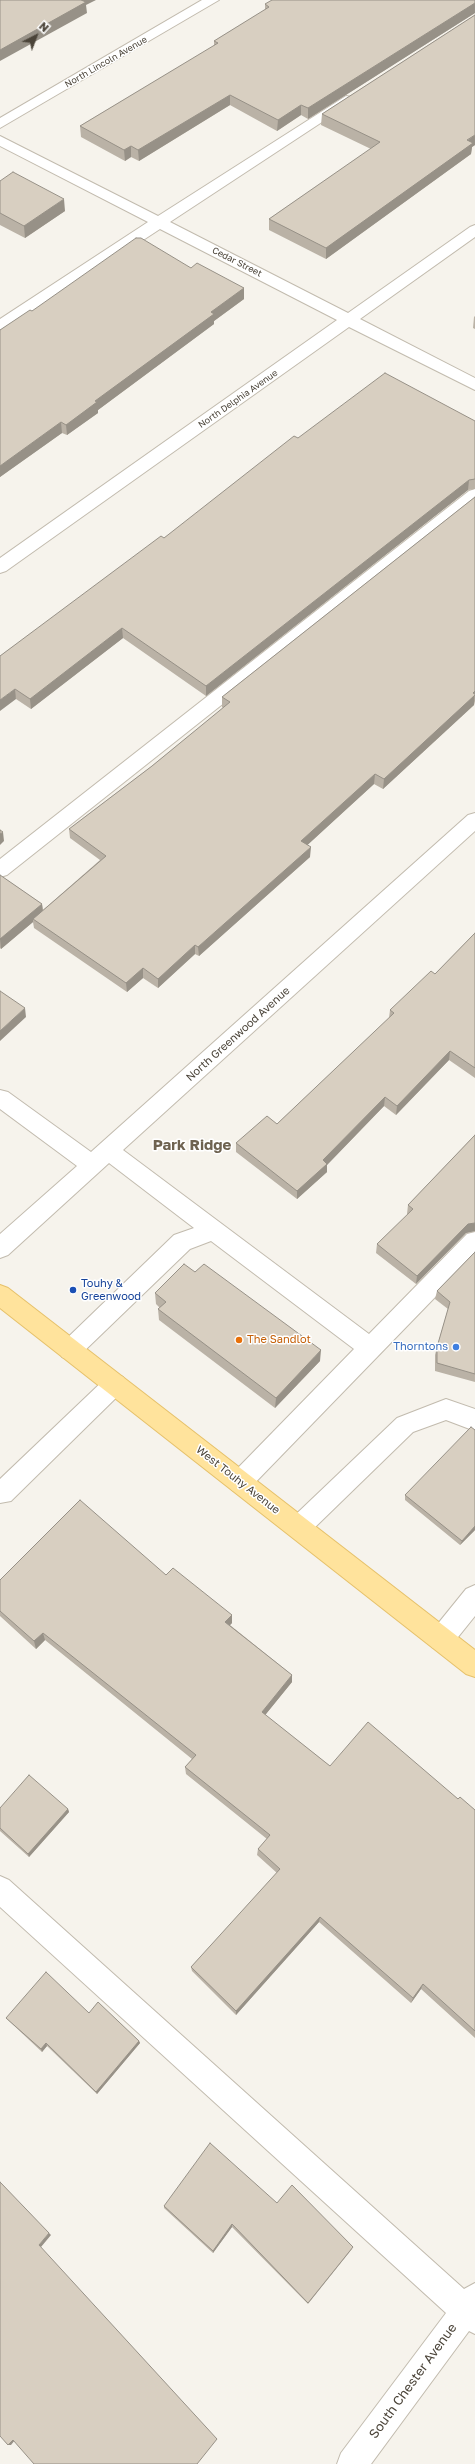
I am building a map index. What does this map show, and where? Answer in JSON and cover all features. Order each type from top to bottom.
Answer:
[{"type":"main road","name":"West Touhy Avenue","points":[[0,1295],[475,1665]]},
{"type":"street","name":"North Lincoln Avenue","points":[[0,124],[212,0]]},
{"type":"street","points":[[0,326],[356,94]]},
{"type":"street","name":"Cedar Street","points":[[0,140],[475,385]]},
{"type":"street","name":"North Delphia Avenue","points":[[0,567],[475,230]]},
{"type":"street","points":[[0,870],[475,496]]},
{"type":"street","name":"North Greenwood Avenue","points":[[0,1248],[475,820]]},
{"type":"street","points":[[0,1097],[92,1165]]},
{"type":"street","points":[[108,1151],[370,1348]]},
{"type":"street","points":[[70,1350],[182,1242],[213,1230]]},
{"type":"street","points":[[240,1482],[475,1240]]},
{"type":"street","points":[[0,1490],[3,1492],[115,1384]]},
{"type":"street","points":[[299,1528],[405,1425],[446,1409],[475,1420]]},
{"type":"street","points":[[441,1639],[475,1597]]},
{"type":"street","points":[[0,1889],[472,2309]]},
{"type":"street","name":"South Chester Avenue","points":[[352,2464],[472,2309]]},
{"type":"building","points":[[0,0],[81,0],[86,2],[0,50]]},
{"type":"building","points":[[272,0],[475,0],[475,3],[308,108],[301,105],[278,120],[230,95],[138,150],[131,146],[124,150],[80,126],[218,43],[214,41],[269,7],[265,4]]},
{"type":"building","points":[[475,15],[475,135],[467,140],[473,143],[326,248],[269,219],[380,142],[322,114]]},
{"type":"building","points":[[13,172],[64,199],[24,226],[0,213],[0,181]]},
{"type":"building","points":[[136,238],[141,238],[191,268],[197,263],[244,288],[211,312],[214,314],[95,401],[97,402],[66,425],[61,422],[0,466],[0,330],[30,310],[32,311]]},
{"type":"building","points":[[385,373],[475,421],[475,479],[469,480],[206,686],[122,628],[30,699],[15,689],[0,700],[0,656],[161,536],[164,538],[294,436],[298,438]]},
{"type":"building","points":[[475,497],[475,691],[473,693],[475,695],[384,779],[375,774],[301,841],[311,847],[198,947],[195,945],[158,979],[143,968],[126,983],[33,919],[106,856],[69,829],[152,766],[230,702],[222,697]]},
{"type":"building","points":[[0,875],[42,904],[0,939]]},
{"type":"building","points":[[475,933],[475,1068],[450,1051],[397,1106],[385,1097],[323,1160],[327,1164],[297,1191],[236,1143],[267,1116],[277,1124],[394,1013],[390,1010],[431,971],[435,974]]},
{"type":"building","points":[[0,991],[25,1008],[0,1031]]},
{"type":"building","points":[[475,1135],[475,1223],[468,1224],[417,1276],[377,1244],[413,1209],[408,1205]]},
{"type":"building","points":[[475,1252],[475,1374],[437,1363],[437,1347],[450,1302],[437,1291]]},
{"type":"building","name":"The Sandlot","points":[[184,1264],[195,1272],[204,1264],[321,1350],[276,1398],[158,1309],[166,1302],[155,1293]]},
{"type":"building","points":[[471,1427],[475,1430],[475,1526],[462,1541],[405,1495]]},
{"type":"building","points":[[80,1500],[166,1575],[173,1568],[232,1615],[225,1622],[292,1675],[262,1712],[330,1766],[368,1722],[458,1799],[460,1797],[475,1810],[475,2031],[423,1984],[413,1998],[320,1917],[236,2011],[191,1967],[280,1869],[258,1849],[270,1835],[185,1767],[196,1755],[43,1633],[34,1641],[0,1611],[0,1580]]},
{"type":"building","points":[[29,1775],[68,1809],[28,1854],[0,1828],[0,1808]]},
{"type":"building","points":[[46,1972],[89,2013],[98,2002],[139,2041],[96,2092],[46,2043],[41,2049],[6,2018]]},
{"type":"building","points":[[210,2143],[277,2203],[292,2185],[353,2247],[308,2303],[232,2224],[213,2251],[164,2206]]},
{"type":"building","points":[[0,2182],[49,2233],[39,2245],[217,2439],[197,2464],[34,2464],[13,2440],[8,2445],[0,2436]]},
{"type":"place","name":"Touhy & Greenwood","points":[[73,1290]]},
{"type":"place","name":"The Sandlot","points":[[239,1340]]},
{"type":"place","name":"Thorntons","points":[[456,1347]]},
{"type":"district","name":"Park Ridge","points":[[192,1145]]}]
